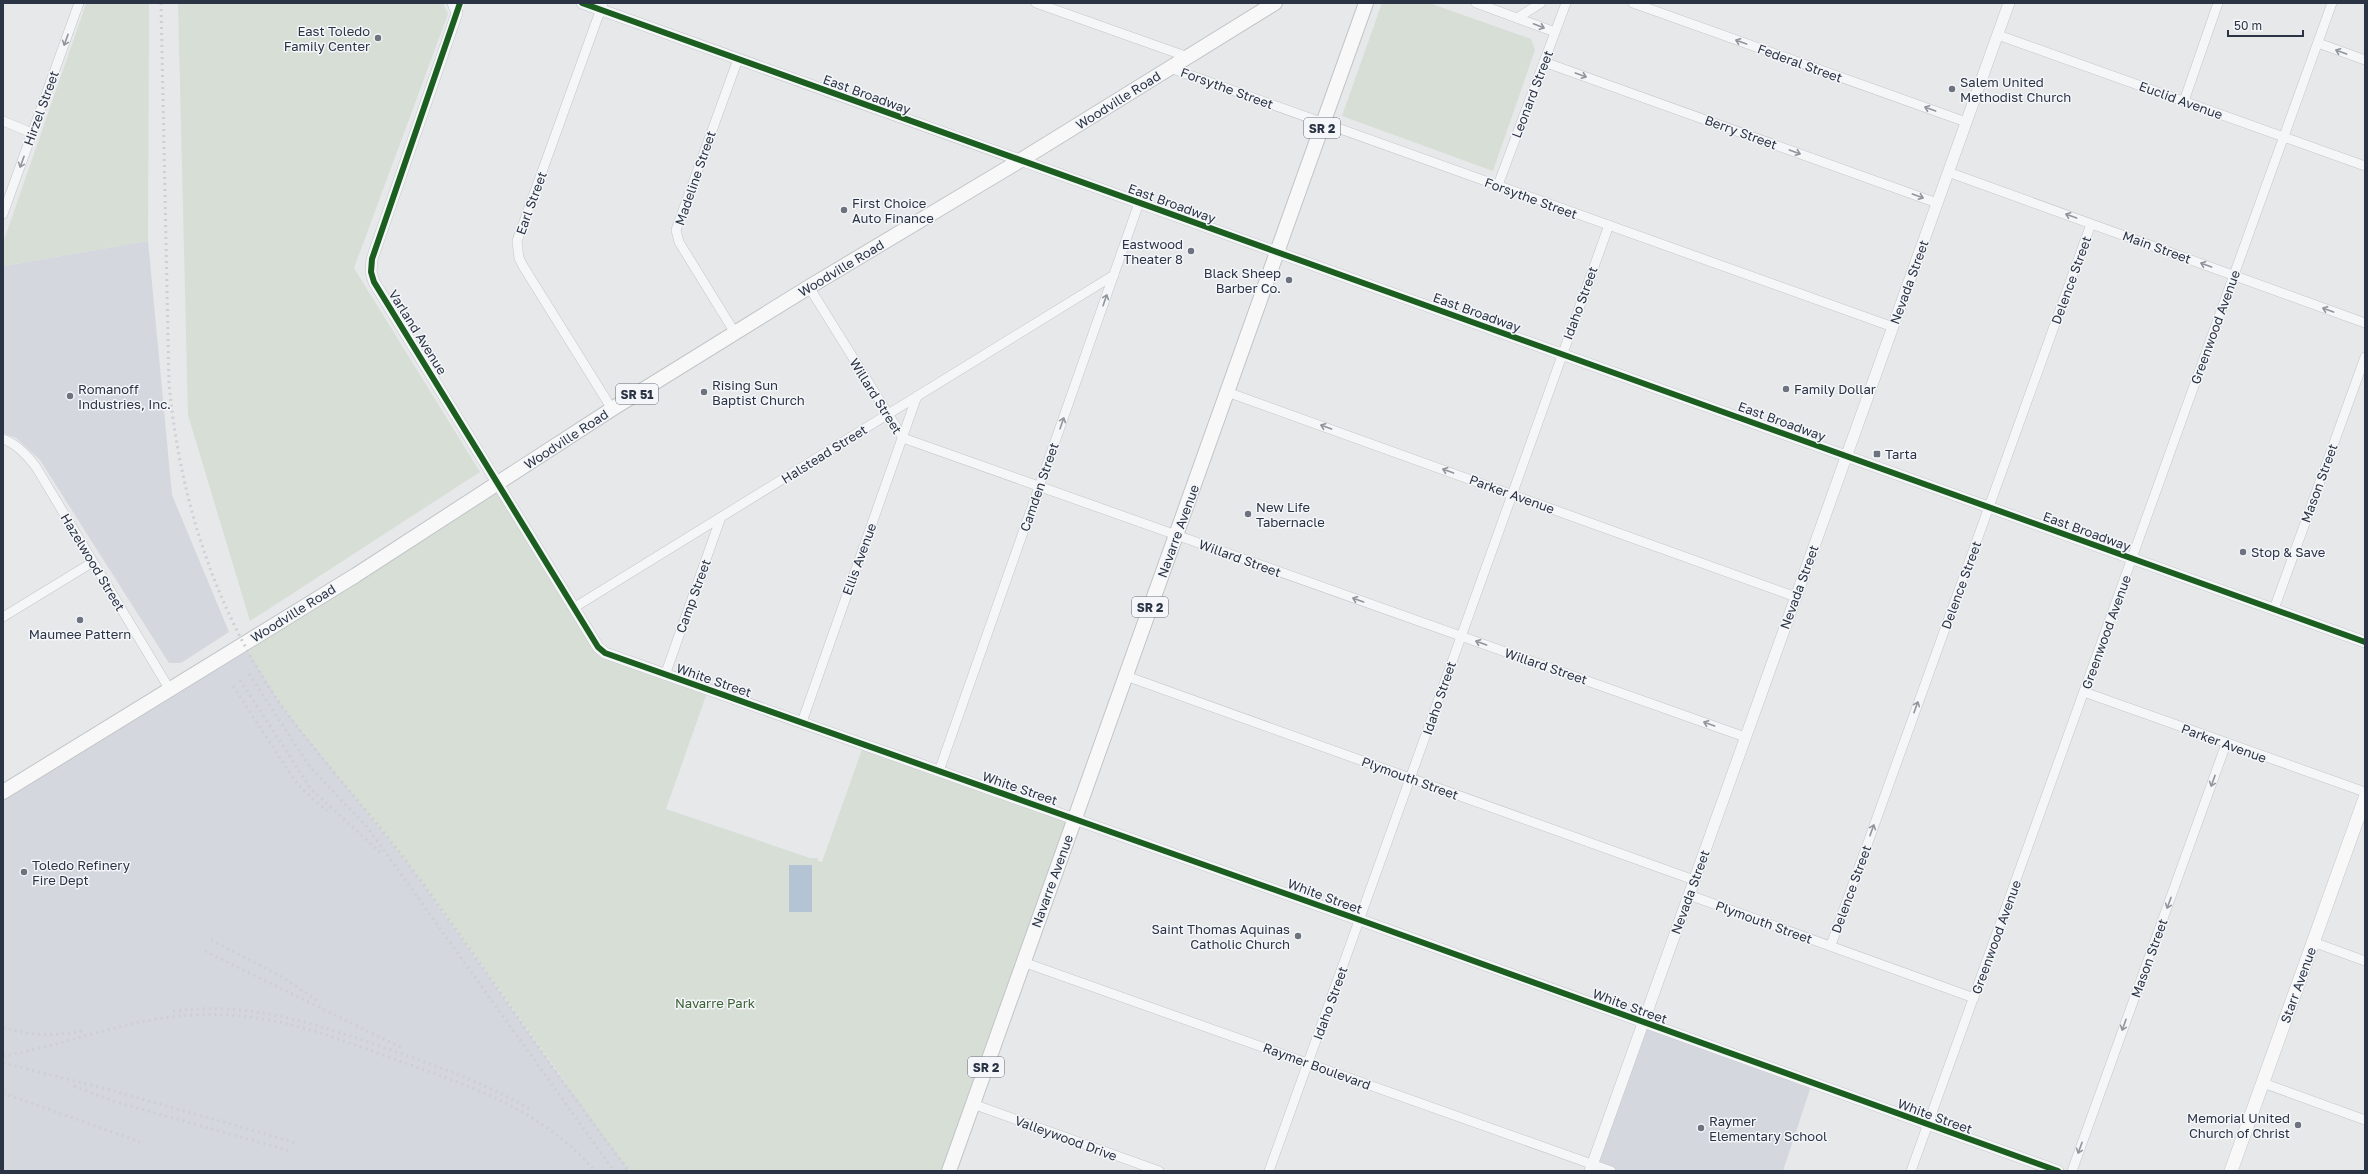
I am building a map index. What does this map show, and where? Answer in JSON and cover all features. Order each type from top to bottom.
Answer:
[{"type":"main road","name":"Woodville Road","points":[[3,792],[356,575],[612,409],[809,287],[1021,160],[1275,3]]},
{"type":"main road","name":"Navarre Avenue","points":[[949,1171],[1366,3]]},
{"type":"main road","name":"Starr Avenue","points":[[2231,1171],[2365,798]]},
{"type":"street","name":"Hirzel Street","points":[[3,214],[79,3]]},
{"type":"street","name":"East Broadway","points":[[582,3],[602,6],[738,59],[2365,642]]},
{"type":"street","name":"Forsythe Street","points":[[1036,3],[1188,57]]},
{"type":"street","points":[[1476,3],[1555,32]]},
{"type":"street","points":[[1517,18],[1541,3]]},
{"type":"street","name":"Leonard Street","points":[[1498,185],[1566,3]]},
{"type":"street","name":"Federal Street","points":[[1633,3],[1966,122]]},
{"type":"street","name":"Nevada Street","points":[[1591,1168],[2009,3]]},
{"type":"street","points":[[2184,101],[2218,3]]},
{"type":"street","name":"Greenwood Avenue","points":[[1911,1171],[2332,3]]},
{"type":"street","name":"Varland Avenue","points":[[457,6],[372,259],[371,272],[374,282],[591,635]]},
{"type":"street","name":"Earl Street","points":[[602,6],[517,241],[517,250],[523,266],[612,409]]},
{"type":"street","name":"Euclid Avenue","points":[[1998,35],[2365,166]]},
{"type":"street","points":[[2318,43],[2365,60]]},
{"type":"street","name":"Madeline Street","points":[[736,333],[679,242],[676,230],[738,59]]},
{"type":"street","name":"Berry Street","points":[[1544,62],[1937,203]]},
{"type":"street","name":"Forsythe Street","points":[[1170,68],[1893,327]]},
{"type":"street","points":[[3,121],[32,132]]},
{"type":"street","name":"Main Street","points":[[1948,172],[2365,323]]},
{"type":"street","name":"Camden Street","points":[[938,771],[1139,203]]},
{"type":"street","name":"Delence Street","points":[[1831,946],[2091,224]]},
{"type":"street","name":"Idaho Street","points":[[1269,1171],[1411,779],[1460,636],[1608,225]]},
{"type":"street","name":"Halstead Street","points":[[575,607],[1114,275]]},
{"type":"street","name":"Willard Street","points":[[809,287],[903,438],[1745,737]]},
{"type":"street","name":"Mason Street","points":[[2274,609],[2365,357]]},
{"type":"street","name":"Parker Avenue","points":[[1227,392],[1512,493],[1796,597]]},
{"type":"street","name":"Ellis Avenue","points":[[802,722],[917,396]]},
{"type":"street","name":"Hazelwood Street","points":[[6,440],[26,454],[36,467],[170,690]]},
{"type":"street","name":"Camp Street","points":[[665,675],[721,517]]},
{"type":"street","points":[[3,617],[93,562]]},
{"type":"street","name":"White Street","points":[[591,635],[598,647],[605,653],[665,675],[1075,818],[2058,1171]]},
{"type":"street","name":"Plymouth Street","points":[[1126,676],[1694,880]]},
{"type":"street","name":"Parker Avenue","points":[[2084,692],[2226,744],[2365,798]]},
{"type":"street","name":"Mason Street","points":[[2072,1171],[2226,744]]},
{"type":"street","name":"Plymouth Street","points":[[1689,895],[1974,998]]},
{"type":"street","points":[[2314,942],[2365,961]]},
{"type":"street","name":"Raymer Boulevard","points":[[1023,962],[1308,1063],[1591,1168],[1611,1171]]},
{"type":"street","points":[[2263,1083],[2365,1120]]},
{"type":"street","name":"Valleywood Drive","points":[[973,1104],[1159,1171]]},
{"type":"shaded area","points":[[148,241],[172,495],[229,632],[181,663],[169,663],[40,460],[16,438],[3,433],[3,266]]},
{"type":"shaded area","points":[[244,644],[283,707],[411,867],[557,1072],[633,1171],[3,1171],[3,790]]},
{"type":"shaded area","name":"Raymer Elementary School","points":[[1643,1022],[1812,1083],[1783,1171],[1611,1171],[1592,1164]]},
{"type":"green space","points":[[149,3],[148,241],[3,266],[3,243],[86,4]]},
{"type":"green space","points":[[178,3],[443,3],[448,14],[354,268],[480,472],[250,621],[188,415]]},
{"type":"green space","points":[[1382,3],[1429,3],[1531,39],[1535,50],[1493,171],[1342,116]]},
{"type":"green space","name":"Navarre Park","points":[[497,483],[598,647],[708,690],[666,809],[810,858],[818,858],[818,861],[822,862],[864,744],[1075,818],[949,1171],[629,1171],[411,867],[283,707],[244,644]]},
{"type":"water","points":[[789,865],[812,865],[812,912],[789,912]]},
{"type":"railway","points":[[161,3],[169,384],[174,427],[192,513],[205,554],[221,595],[239,634],[260,673],[284,709],[412,869],[573,1096],[629,1171]]},
{"type":"railway","points":[[249,674],[310,767],[367,827],[614,1171]]},
{"type":"railway","points":[[240,680],[311,789],[382,854]]},
{"type":"railway","points":[[233,686],[293,778],[304,791],[327,811]]},
{"type":"railway","points":[[211,940],[282,977],[321,1003]]},
{"type":"railway","points":[[205,951],[402,1048]]},
{"type":"railway","points":[[173,1011],[231,1009],[259,1012],[312,1024],[366,1041],[447,1070],[481,1084],[530,1109]]},
{"type":"railway","points":[[3,1056],[121,1026],[169,1017],[220,1015],[271,1020],[342,1040],[448,1078],[501,1101],[550,1130],[573,1149],[595,1171]]},
{"type":"railway","points":[[3,1027],[33,1034],[64,1034],[85,1030]]},
{"type":"railway","points":[[3,1063],[107,1089],[297,1143]]},
{"type":"railway","points":[[74,1086],[116,1102],[290,1151]]},
{"type":"railway","points":[[3,1093],[140,1142]]},
{"type":"cycle path","points":[[460,3],[372,259],[371,272],[374,282],[598,647],[605,653],[1360,920],[2058,1171]]},
{"type":"cycle path","points":[[582,3],[2365,642]]},
{"type":"place","name":"East Toledo Family Center","points":[[378,38]]},
{"type":"place","name":"Salem United Methodist Church","points":[[1952,89]]},
{"type":"place","name":"First Choice Auto Finance","points":[[844,210]]},
{"type":"place","name":"Eastwood Theater 8","points":[[1191,251]]},
{"type":"place","name":"Black Sheep Barber Co.","points":[[1289,280]]},
{"type":"place","name":"Family Dollar","points":[[1786,389]]},
{"type":"place","name":"Rising Sun Baptist Church","points":[[704,392]]},
{"type":"place","name":"Romanoff Industries, Inc.","points":[[70,396]]},
{"type":"place","name":"Tarta","points":[[1877,454]]},
{"type":"place","name":"New Life Tabernacle","points":[[1248,514]]},
{"type":"place","name":"Stop & Save","points":[[2243,552]]},
{"type":"place","name":"Maumee Pattern","points":[[80,620]]},
{"type":"place","name":"Toledo Refinery Fire Dept","points":[[24,872]]},
{"type":"place","name":"Saint Thomas Aquinas Catholic Church","points":[[1298,936]]},
{"type":"place","name":"Memorial United Church of Christ","points":[[2298,1125]]},
{"type":"place","name":"Raymer Elementary School","points":[[1701,1128]]}]
